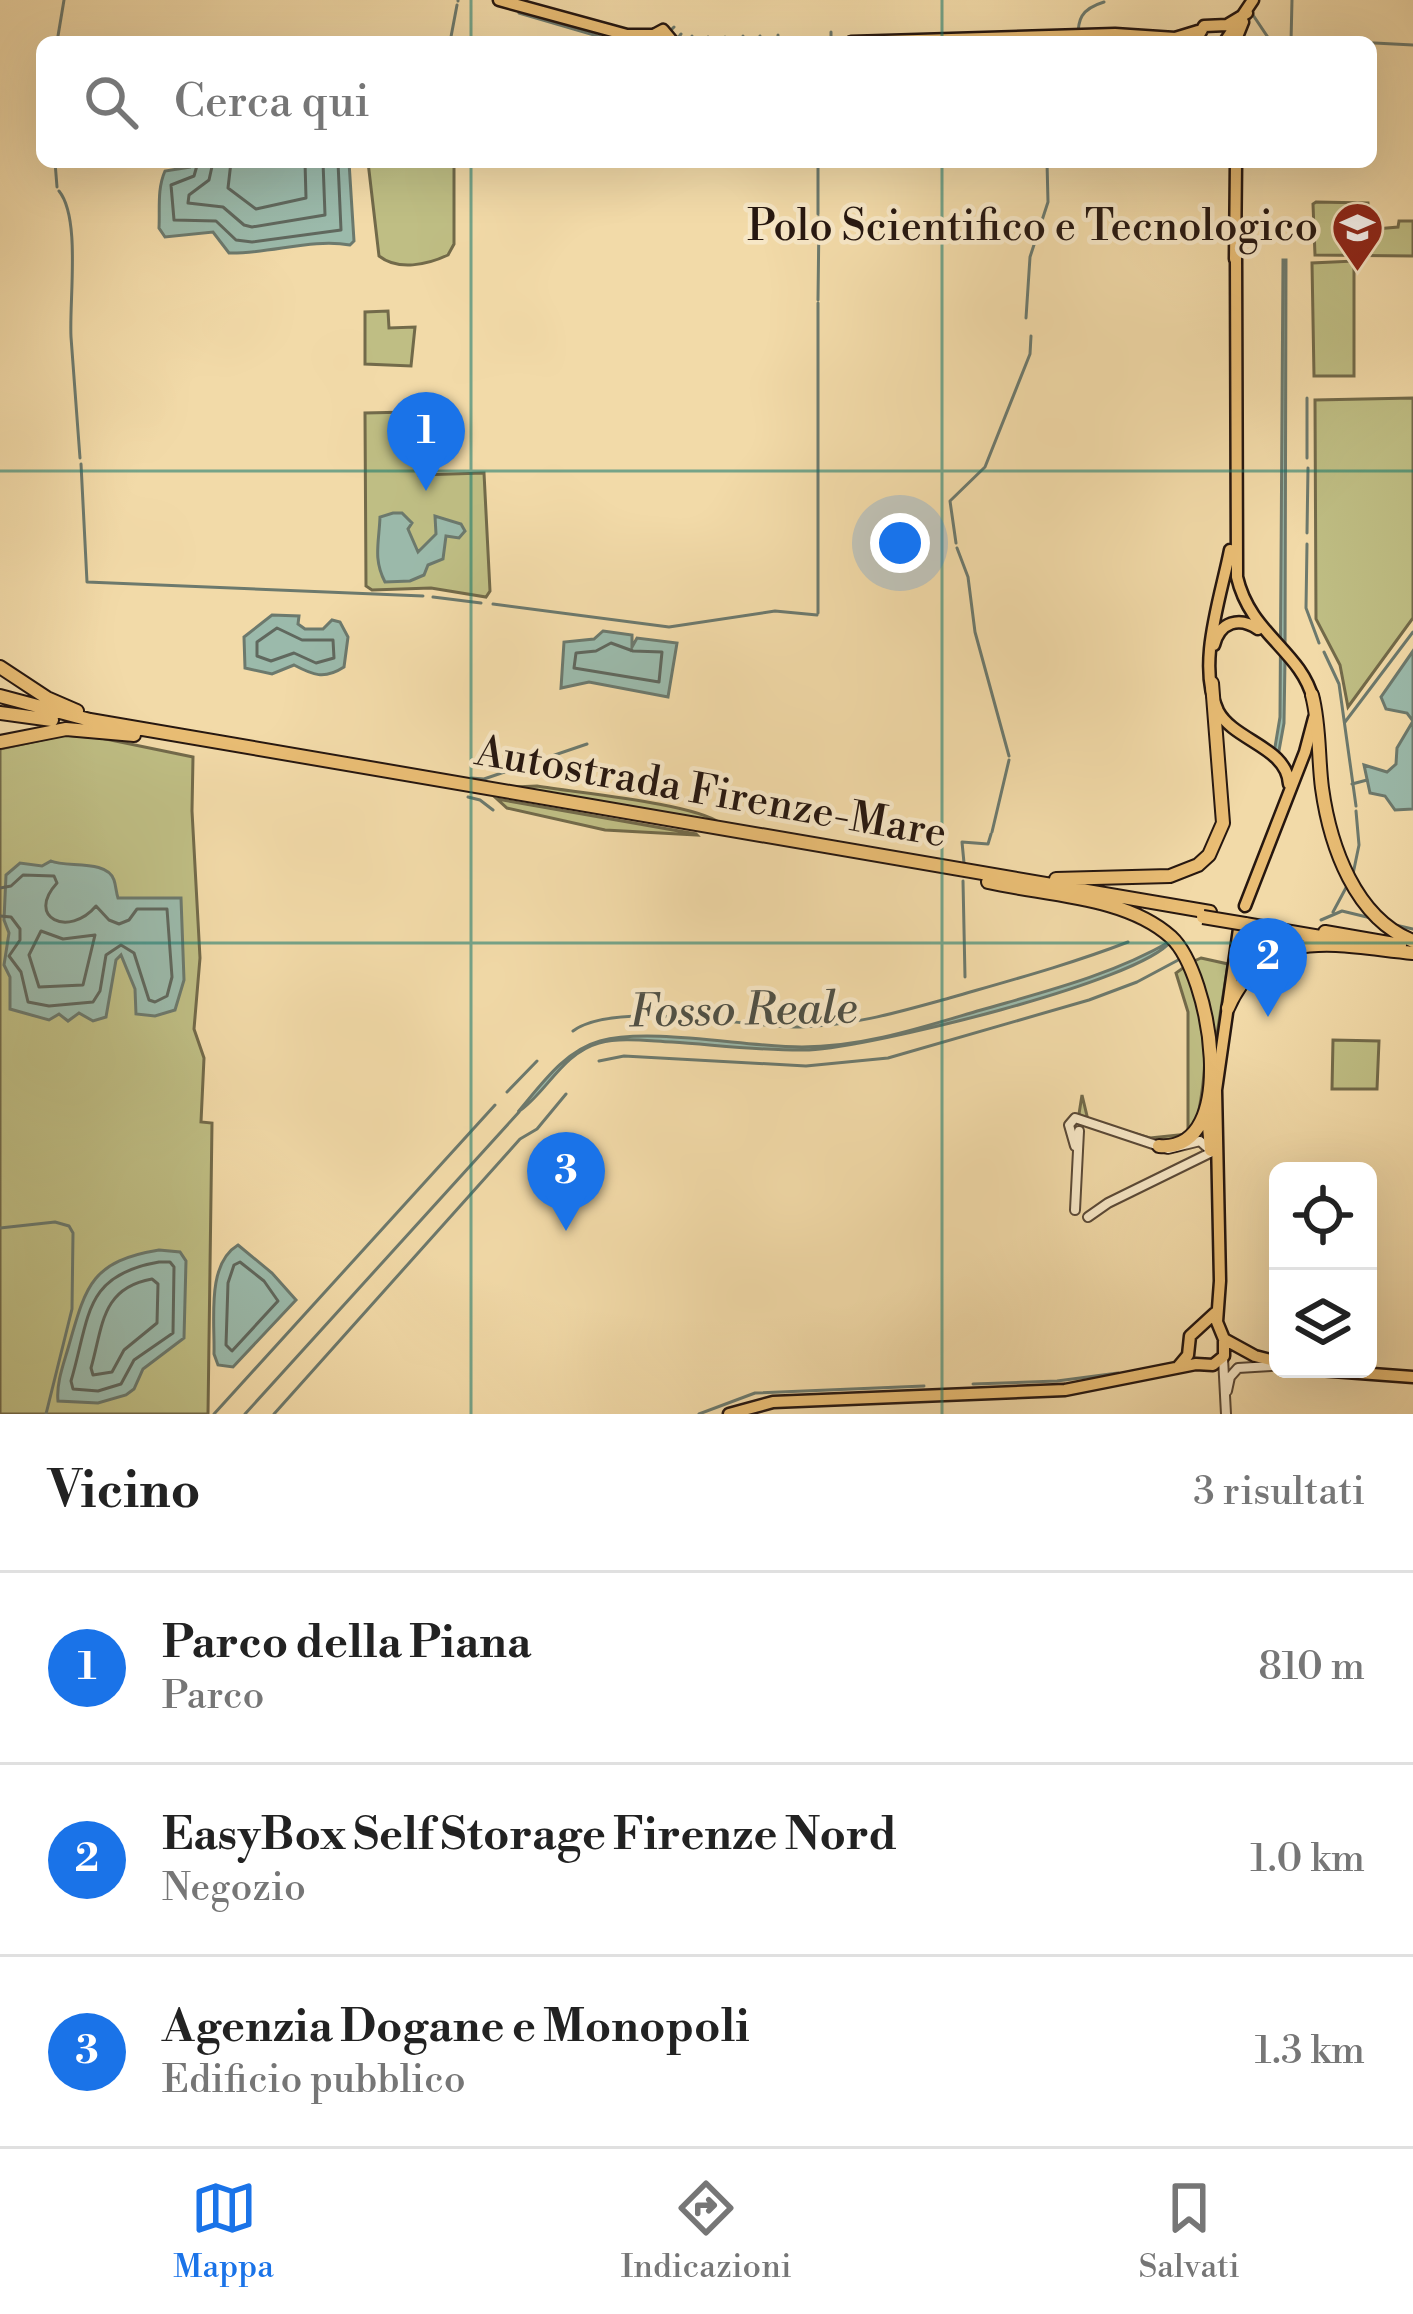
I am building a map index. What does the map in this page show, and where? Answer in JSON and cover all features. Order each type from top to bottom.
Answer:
[{"type":"highway","points":[[0,667],[47,698],[118,725]]},
{"type":"highway","points":[[958,872],[1122,879],[1170,876],[1198,865],[1215,845],[1223,823],[1212,683]]},
{"type":"highway","points":[[1312,695],[1328,817],[1353,886],[1365,907],[1413,948]]},
{"type":"highway","name":"Autostrada Firenze-Mare","points":[[0,696],[118,725],[1413,948]]},
{"type":"highway","name":"Autostrada Firenze-Mare","points":[[0,713],[958,872]]},
{"type":"highway","points":[[0,742],[72,729],[170,740]]},
{"type":"highway","points":[[958,872],[1108,907],[1145,920],[1175,942],[1190,963],[1207,1020],[1207,1101],[1213,1153]]},
{"type":"highway","points":[[1228,1008],[1250,972],[1286,950],[1319,945],[1413,948]]},
{"type":"highway","points":[[1159,1146],[1175,1146],[1191,1138],[1202,1124],[1207,1101]]},
{"type":"main road","points":[[502,1],[631,36]]},
{"type":"main road","points":[[1197,36],[1206,25],[1227,25],[1249,8]]},
{"type":"main road","points":[[1232,36],[1249,8]]},
{"type":"main road","points":[[1217,26],[1225,36]]},
{"type":"main road","points":[[1046,36],[1096,36]]},
{"type":"main road","points":[[1235,168],[1234,529],[1239,586],[1268,638]]},
{"type":"main road","points":[[1192,1360],[1187,1342],[1214,1317],[1216,1303],[1214,1072],[1242,918],[1289,784],[1284,764],[1221,715],[1212,683],[1212,625],[1234,529]]},
{"type":"main road","points":[[1211,660],[1219,632],[1230,623],[1246,622],[1292,661],[1312,695],[1308,740],[1242,918],[1216,1090],[1213,1153],[1220,1281],[1227,1328],[1246,1352]]},
{"type":"main road","points":[[1284,764],[1298,759],[1308,740]]},
{"type":"main road","points":[[1220,1281],[1216,1322],[1223,1337],[1220,1360]]},
{"type":"main road","points":[[1171,1370],[1188,1331],[1212,1316],[1216,1303]]},
{"type":"main road","points":[[1195,1331],[1209,1327],[1269,1362]]},
{"type":"main road","points":[[729,1414],[773,1402],[1082,1388],[1234,1354],[1269,1363]]},
{"type":"main road","points":[[1377,1371],[1413,1374]]},
{"type":"main road","points":[[1377,1372],[1413,1374]]},
{"type":"street","points":[[1075,1126],[1173,1150],[1200,1141],[1213,1153],[1088,1217],[1089,1210],[1080,1208],[1075,1126]]},
{"type":"street","points":[[1220,1360],[1226,1410]]},
{"type":"street","points":[[1220,1360],[1226,1410]]},
{"type":"street","points":[[1227,1390],[1236,1369],[1269,1366]]},
{"type":"shaded area","points":[[369,168],[454,168],[454,244],[448,255],[413,265],[395,264],[379,256]]},
{"type":"shaded area","points":[[1316,202],[1368,203],[1376,229],[1413,221],[1413,256],[1315,255]]},
{"type":"shaded area","points":[[1354,261],[1354,376],[1314,376],[1312,263]]},
{"type":"shaded area","points":[[388,311],[389,328],[415,327],[411,366],[365,364],[365,312]]},
{"type":"shaded area","points":[[1413,398],[1413,618],[1348,707],[1340,665],[1316,619],[1315,400]]},
{"type":"shaded area","points":[[409,412],[416,432],[419,475],[484,473],[490,591],[486,597],[431,588],[372,590],[366,586],[365,413]]},
{"type":"shaded area","points":[[64,735],[193,757],[200,958],[194,1029],[204,1058],[201,1122],[212,1123],[208,1414],[0,1414],[0,749]]},
{"type":"shaded area","points":[[537,786],[660,804],[720,823],[513,787]]},
{"type":"shaded area","points":[[497,799],[697,835],[605,830],[507,808]]},
{"type":"shaded area","points":[[1242,929],[1315,940],[1290,946],[1234,991]]},
{"type":"shaded area","points":[[1201,958],[1228,964],[1215,1047],[1192,962]]},
{"type":"shaded area","points":[[1187,965],[1205,1048],[1194,1133],[1163,1145],[1085,1120],[1079,1114],[1082,1095],[1088,1120],[1150,1138],[1188,1134],[1188,1012],[1176,973]]},
{"type":"shaded area","points":[[1333,1040],[1379,1041],[1377,1089],[1332,1089]]},
{"type":"water","points":[[349,168],[354,241],[229,253],[213,232],[165,237],[159,228],[165,171]]},
{"type":"water","points":[[1283,260],[1285,660],[1278,756],[1274,753],[1280,717]]},
{"type":"water","points":[[402,513],[412,523],[408,529],[418,552],[436,534],[435,516],[461,524],[465,531],[459,538],[446,536],[443,559],[428,565],[424,575],[385,582],[378,558],[380,517]]},
{"type":"water","points":[[272,615],[299,616],[298,624],[305,629],[340,622],[348,637],[344,667],[324,675],[294,665],[272,674],[245,668],[244,637]]},
{"type":"water","points":[[603,631],[632,635],[632,647],[637,638],[677,643],[668,697],[589,682],[561,688],[564,642],[594,639]]},
{"type":"water","points":[[1413,651],[1413,721],[1407,713],[1386,709],[1381,697]]},
{"type":"water","points":[[1413,721],[1413,809],[1395,810],[1385,796],[1370,793],[1364,765],[1387,772],[1396,764],[1397,748]]},
{"type":"water","points":[[51,861],[103,869],[114,880],[118,898],[181,898],[184,980],[175,1010],[155,1016],[136,1014],[135,989],[121,955],[116,960],[106,1017],[93,1021],[79,1013],[68,1021],[59,1014],[49,1020],[10,1009],[10,977],[4,965],[9,933],[4,920],[6,875],[20,863],[42,866]]},
{"type":"water","points":[[1171,941],[1149,957],[1059,993],[942,1025],[887,1037],[841,1046],[792,1050],[635,1040],[599,1043],[564,1065],[518,1112],[564,1061],[587,1046],[600,1041],[645,1036],[802,1047],[871,1040],[1079,981]]},
{"type":"water","points":[[238,1245],[296,1300],[233,1367],[218,1365],[214,1354],[214,1310],[221,1265]]},
{"type":"water","points":[[159,1250],[180,1252],[186,1261],[184,1338],[143,1369],[126,1395],[98,1403],[58,1401],[75,1324],[95,1279],[119,1261]]},
{"type":"waterway","points":[[58,36],[64,0]]},
{"type":"waterway","points":[[1291,36],[1292,0]]},
{"type":"waterway","points":[[1078,36],[1082,16],[1104,2]]},
{"type":"waterway","points":[[451,36],[457,5]]},
{"type":"waterway","points":[[1251,12],[1267,36]]},
{"type":"waterway","points":[[519,13],[598,36]]},
{"type":"waterway","points":[[671,30],[674,27]]},
{"type":"waterway","points":[[1377,43],[1413,45]]},
{"type":"waterway","points":[[55,168],[57,187]]},
{"type":"waterway","points":[[818,168],[818,214]]},
{"type":"waterway","points":[[1026,318],[1030,257],[1048,202],[1047,168]]},
{"type":"waterway","points":[[59,191],[72,239],[71,337],[80,458]]},
{"type":"waterway","points":[[818,300],[819,217]]},
{"type":"waterway","points":[[818,303],[818,613]]},
{"type":"waterway","points":[[956,543],[950,501],[985,467],[1030,354],[1031,336]]},
{"type":"waterway","points":[[1307,398],[1307,458]]},
{"type":"waterway","points":[[81,464],[87,582],[423,596]]},
{"type":"waterway","points":[[1307,533],[1308,468]]},
{"type":"waterway","points":[[1307,544],[1306,608],[1319,643]]},
{"type":"waterway","points":[[957,548],[968,577],[975,632],[1009,756]]},
{"type":"waterway","points":[[433,597],[481,603]]},
{"type":"waterway","points":[[493,604],[669,627],[775,611],[817,615]]},
{"type":"waterway","points":[[1345,722],[1413,632]]},
{"type":"waterway","points":[[1324,652],[1339,684],[1356,806]]},
{"type":"waterway","points":[[471,778],[484,779],[587,744]]},
{"type":"waterway","points":[[992,832],[1009,760]]},
{"type":"waterway","points":[[1352,784],[1367,780]]},
{"type":"waterway","points":[[468,797],[493,810]]},
{"type":"waterway","points":[[1353,874],[1359,845],[1356,811]]},
{"type":"waterway","points":[[964,863],[962,842],[988,844],[991,834]]},
{"type":"waterway","points":[[963,881],[965,977]]},
{"type":"waterway","points":[[1333,912],[1348,884]]},
{"type":"waterway","points":[[1321,920],[1342,911],[1371,918]]},
{"type":"waterway","points":[[1391,924],[1413,929]]},
{"type":"waterway","points":[[573,1031],[618,1017],[649,1016],[800,1027],[839,1024],[953,997],[1128,942]]},
{"type":"waterway","points":[[599,1061],[624,1056],[806,1066],[888,1058],[1089,1000],[1182,958]]},
{"type":"waterway","points":[[507,1092],[537,1061]]},
{"type":"waterway","points":[[274,1414],[520,1139],[537,1129],[566,1094]]},
{"type":"waterway","points":[[214,1414],[495,1105]]},
{"type":"waterway","name":"Fosso Reale","points":[[245,1414],[519,1112]]},
{"type":"waterway","points":[[0,1228],[55,1222],[69,1226],[73,1233],[72,1309],[46,1414]]},
{"type":"waterway","points":[[973,1384],[1118,1373]]},
{"type":"waterway","points":[[699,1414],[755,1393],[924,1386]]},
{"type":"place","name":"Polo Scientifico e Tecnologico","points":[[1357,273]]},
{"type":"place","name":"Parco della Piana","points":[[426,491]]},
{"type":"place","name":"EasyBox Self Storage Firenze Nord","points":[[1268,1017]]},
{"type":"place","name":"Agenzia Dogane e Monopoli","points":[[566,1231]]}]
